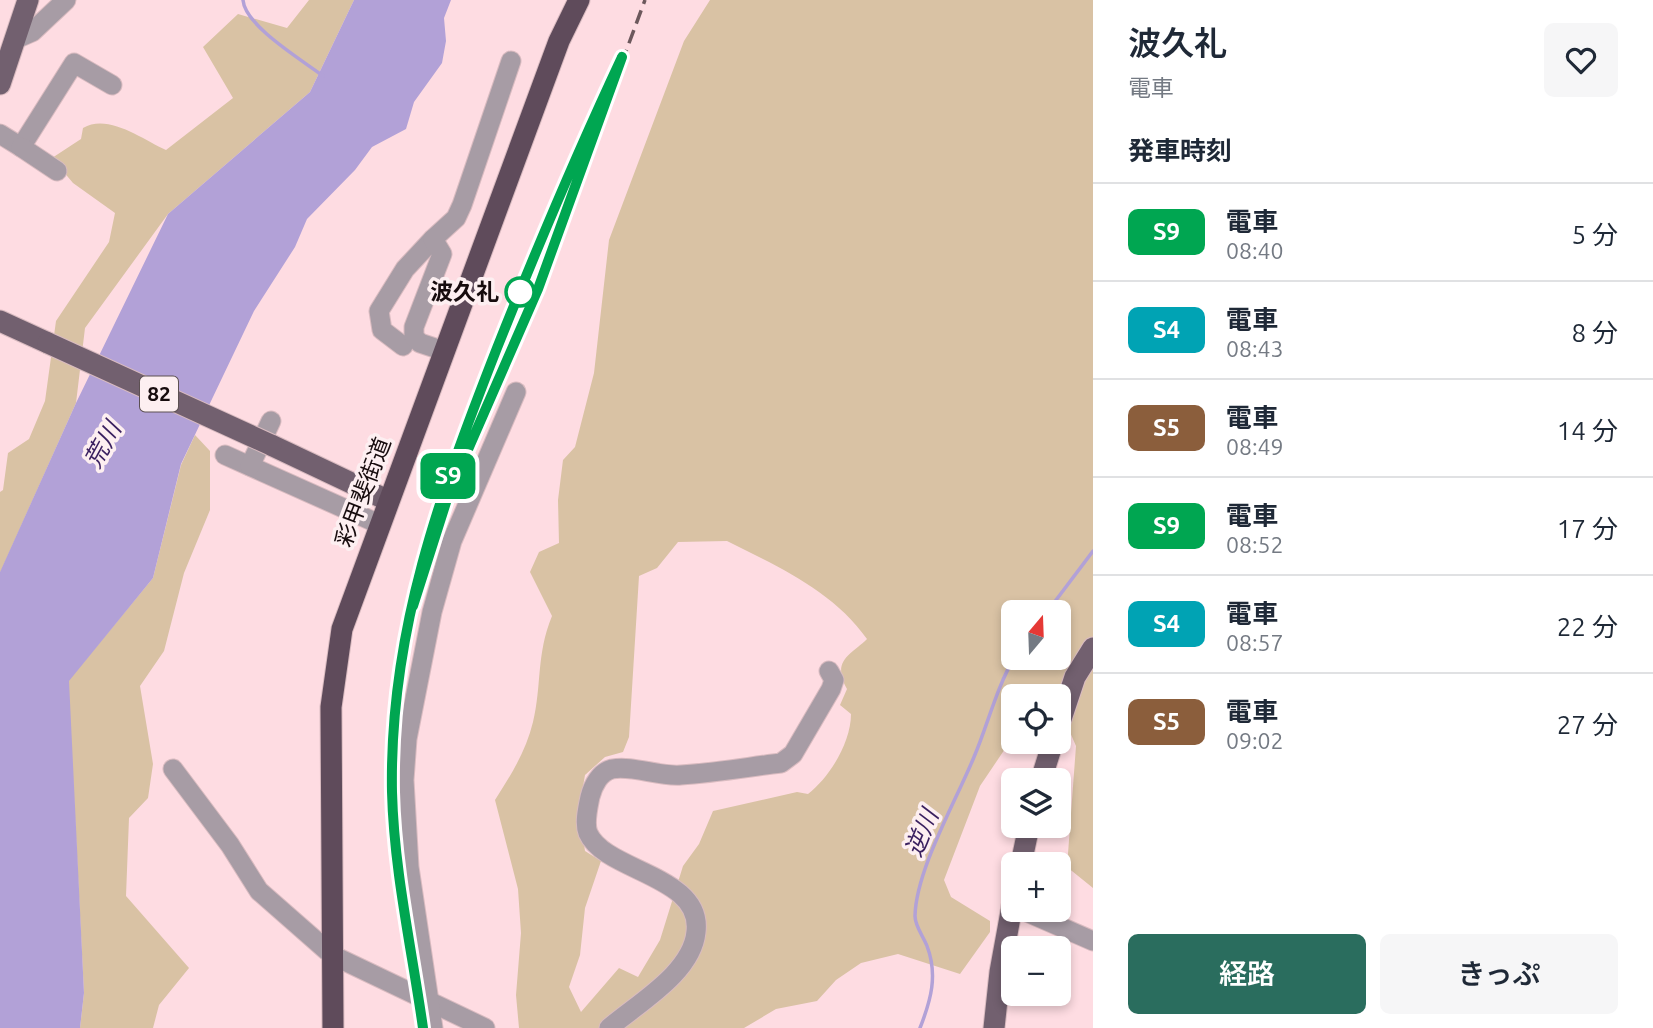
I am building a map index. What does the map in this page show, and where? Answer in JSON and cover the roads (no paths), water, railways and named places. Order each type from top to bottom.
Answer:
[{"type":"highway","name":"彩甲斐街道","points":[[333,1028],[333,677],[342,629],[387,500],[559,41],[579,0]]},
{"type":"main road","points":[[0,84],[28,0]]},
{"type":"main road","name":"82","points":[[0,321],[271,444],[387,500]]},
{"type":"main road","points":[[1071,689],[1075,677],[1093,648]]},
{"type":"main road","points":[[994,1028],[1000,972],[1011,922]]},
{"type":"street","points":[[16,39],[32,32],[66,0]]},
{"type":"street","points":[[403,346],[382,330],[379,311],[405,269],[456,218],[511,61]]},
{"type":"street","points":[[21,147],[74,63],[112,85]]},
{"type":"street","points":[[0,134],[57,171]]},
{"type":"street","points":[[433,239],[442,254],[414,327],[414,337],[420,343],[444,351]]},
{"type":"street","points":[[433,1028],[409,867],[404,809],[410,722],[432,612],[452,541],[516,392]]},
{"type":"street","points":[[250,466],[271,421]]},
{"type":"street","points":[[225,455],[379,524]]},
{"type":"street","points":[[609,1028],[675,972],[694,945],[697,930],[695,915],[687,899],[598,846],[588,832],[587,811],[599,776],[610,770],[621,769],[680,775],[781,763],[793,754],[831,689],[834,680],[829,671]]},
{"type":"street","points":[[173,769],[230,845],[260,891],[332,955],[485,1028]]},
{"type":"street","points":[[1051,922],[1093,941]]},
{"type":"water","name":"荒川","points":[[354,0],[451,0],[444,18],[446,41],[442,63],[414,102],[406,129],[372,147],[355,170],[307,219],[295,247],[254,311],[181,464],[153,578],[69,681],[84,993],[80,1028],[0,1028],[0,572],[76,403],[168,214],[310,92]]},
{"type":"waterway","points":[[243,0],[253,21],[289,52],[323,76]]},
{"type":"waterway","name":"逆川","points":[[1056,600],[1093,551]]},
{"type":"waterway","name":"逆川","points":[[920,1028],[933,977],[927,946],[915,920],[917,898],[929,857],[974,757],[1008,670]]},
{"type":"railway","points":[[423,1028],[395,843],[392,791],[395,719],[409,620],[449,493],[538,289],[645,0]]},
{"type":"railway","points":[[455,457],[557,199],[584,139]]},
{"type":"train","name":"S9","points":[[413,606],[449,493],[519,338],[576,190],[622,57],[556,199],[484,381],[442,491],[417,579],[395,719],[392,791],[395,843],[423,1028]]},
{"type":"place","name":"波久礼","points":[[520,292]]}]
